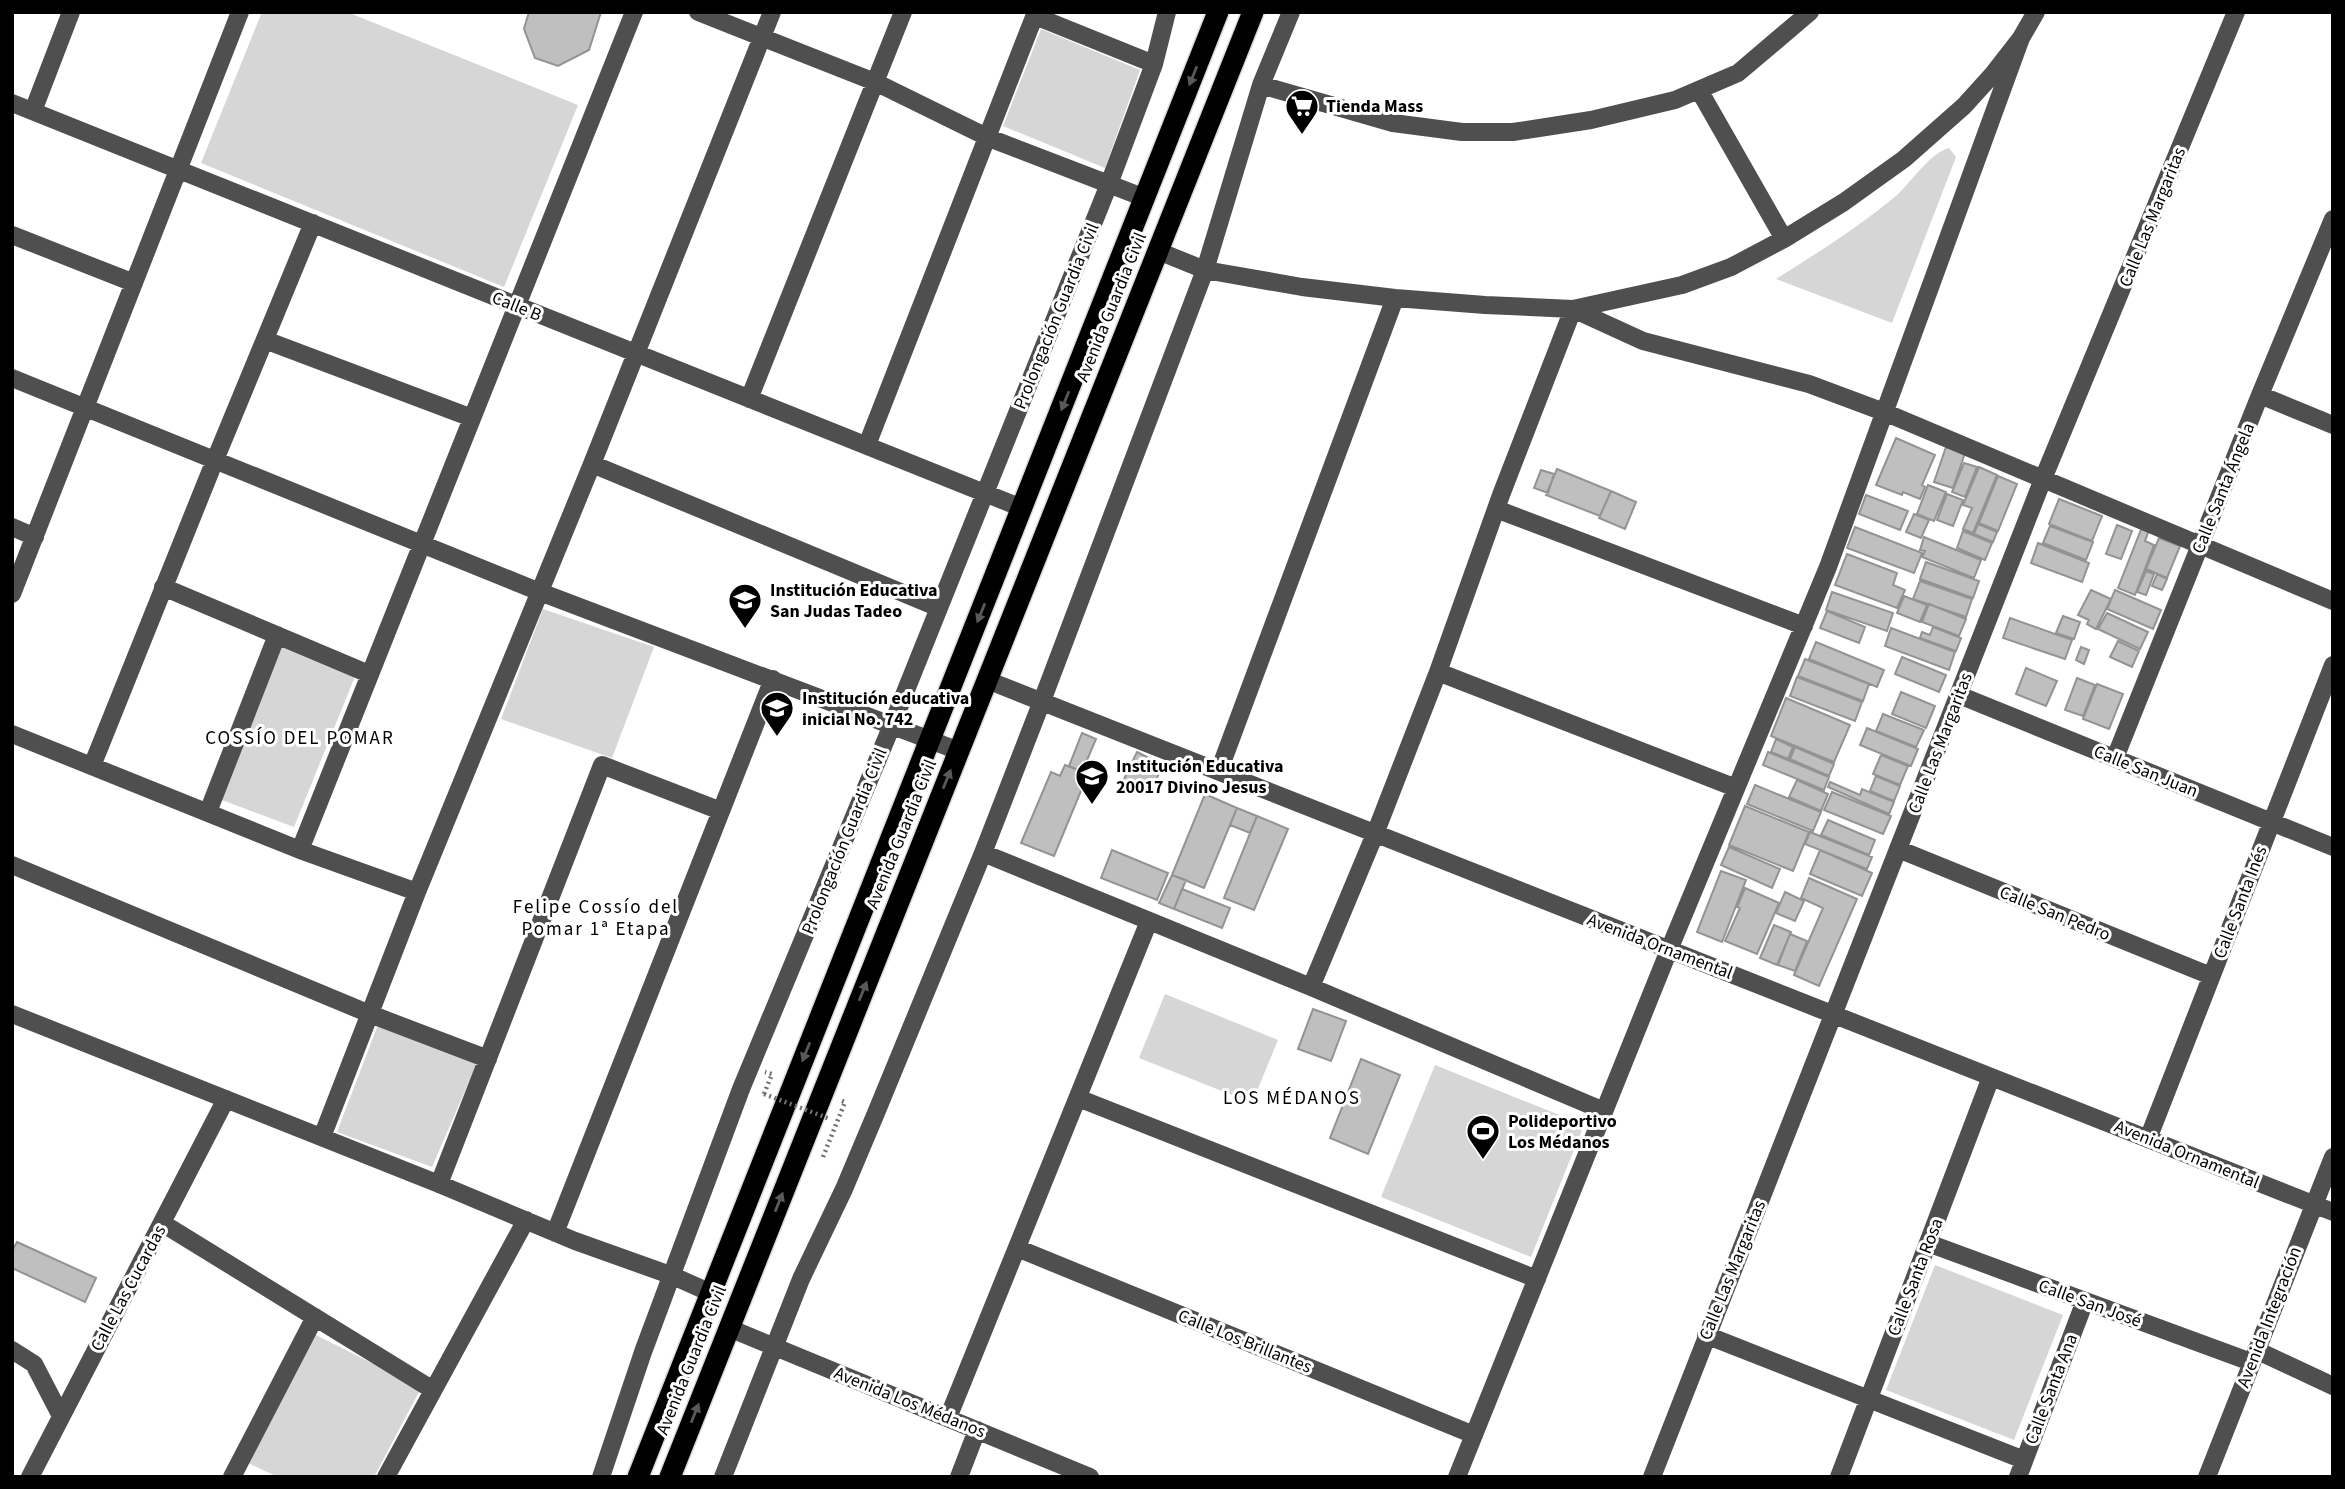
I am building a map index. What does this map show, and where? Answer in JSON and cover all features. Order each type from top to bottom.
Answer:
[{"type":"highway","name":"Avenida Guardia Civil","points":[[638,1477],[1219,12]]},
{"type":"highway","name":"Avenida Guardia Civil","points":[[670,1477],[1253,12]]},
{"type":"street","points":[[33,111],[71,12]]},
{"type":"street","points":[[12,594],[240,12]]},
{"type":"street","points":[[300,849],[634,12]]},
{"type":"street","points":[[698,12],[875,82],[989,138],[1145,198]]},
{"type":"street","points":[[322,1137],[417,892],[592,464],[772,12]]},
{"type":"street","points":[[749,399],[903,12]]},
{"type":"street","name":"Prolongación Guardia Civil","points":[[601,1477],[643,1352],[741,1089],[892,725],[1109,184],[1154,64],[1167,12]]},
{"type":"street","points":[[723,1477],[773,1346],[849,1176],[983,853],[1042,701],[1205,270],[1261,85],[1291,12]]},
{"type":"street","points":[[1261,85],[1393,123],[1462,132],[1513,132],[1591,120],[1675,100],[1738,74],[1810,12]]},
{"type":"street","points":[[1158,251],[1205,270],[1302,287],[1395,298],[1573,309],[1682,285],[1731,267],[1784,239],[1844,202],[1904,159],[1964,106],[1993,74],[2021,38],[2036,12]]},
{"type":"street","name":"Calle Las Margaritas","points":[[1652,1477],[2043,479],[2236,12]]},
{"type":"street","points":[[867,445],[1036,14],[1154,64]]},
{"type":"street","points":[[1457,1477],[1669,950],[1828,567],[2021,38]]},
{"type":"street","points":[[1699,90],[1784,239]]},
{"type":"street","name":"Calle B","points":[[12,103],[1022,508]]},
{"type":"street","name":"Calle Santa Ángela","points":[[2115,758],[2333,219]]},
{"type":"street","points":[[92,766],[313,223]]},
{"type":"street","points":[[12,235],[134,283]]},
{"type":"street","points":[[1219,771],[1395,298]]},
{"type":"street","points":[[1573,309],[1643,341],[1809,384],[1884,412],[2333,601]]},
{"type":"street","points":[[1311,987],[1375,834],[1438,672],[1496,509],[1573,309]]},
{"type":"street","points":[[265,340],[472,418]]},
{"type":"street","points":[[12,379],[540,592],[958,751]]},
{"type":"street","points":[[2260,395],[2333,425]]},
{"type":"street","points":[[592,464],[939,608]]},
{"type":"street","points":[[1496,509],[1804,626]]},
{"type":"street","points":[[12,527],[35,537]]},
{"type":"street","points":[[163,587],[369,674]]},
{"type":"street","points":[[208,813],[277,635]]},
{"type":"street","name":"Calle Santa Inés","points":[[2148,1139],[2333,665]]},
{"type":"street","points":[[1438,672],[1737,788]]},
{"type":"street","points":[[555,1233],[773,679]]},
{"type":"street","name":"Avenida Ornamental","points":[[987,680],[2333,1212]]},
{"type":"street","name":"Calle San Juan","points":[[1959,695],[2333,847]]},
{"type":"street","points":[[12,734],[300,849],[417,892]]},
{"type":"street","points":[[439,1184],[602,765],[721,811]]},
{"type":"street","name":"Calle San Pedro","points":[[1898,849],[2211,976]]},
{"type":"street","points":[[983,853],[1604,1111]]},
{"type":"street","points":[[12,866],[370,1014],[488,1059]]},
{"type":"street","points":[[948,1419],[1149,921]]},
{"type":"street","points":[[12,1014],[555,1233],[673,1276],[711,1293]]},
{"type":"street","name":"Calle Santa Rosa","points":[[1839,1477],[1991,1077]]},
{"type":"street","points":[[1078,1098],[1537,1279]]},
{"type":"street","name":"Calle Las Cucardas","points":[[30,1477],[226,1100]]},
{"type":"street","name":"Avenida Integración","points":[[2207,1477],[2333,1157]]},
{"type":"street","points":[[386,1477],[526,1220]]},
{"type":"street","points":[[162,1223],[433,1390]]},
{"type":"street","name":"Calle San José","points":[[1928,1243],[2085,1301],[2254,1356],[2333,1386]]},
{"type":"street","name":"Calle Los Brillantes","points":[[1017,1248],[1474,1435]]},
{"type":"street","name":"Calle Santa Ana","points":[[2021,1468],[2085,1301]]},
{"type":"street","points":[[254,1477],[234,1473],[315,1317]]},
{"type":"street","name":"Avenida Los Médanos","points":[[729,1328],[1090,1477]]},
{"type":"street","points":[[1706,1335],[1869,1399],[2021,1468]]},
{"type":"street","points":[[12,1350],[34,1364],[61,1416]]},
{"type":"street","points":[[959,1477],[977,1430]]},
{"type":"path","points":[[764,1094],[830,1119]]},
{"type":"shaded area","points":[[262,12],[347,12],[578,105],[504,287],[201,163]]},
{"type":"shaded area","points":[[1041,29],[1140,70],[1105,168],[1003,126]]},
{"type":"shaded area","points":[[1949,148],[1956,157],[1892,323],[1776,279],[1868,218],[1897,195],[1935,155]]},
{"type":"shaded area","points":[[543,609],[654,647],[612,758],[501,719]]},
{"type":"shaded area","points":[[281,642],[356,674],[294,827],[219,799]]},
{"type":"shaded area","points":[[1165,994],[1278,1040],[1252,1103],[1139,1058]]},
{"type":"shaded area","points":[[379,1022],[477,1063],[432,1167],[337,1132]]},
{"type":"shaded area","name":"Polideportivo Los Médanos","points":[[1435,1065],[1584,1125],[1531,1257],[1381,1197]]},
{"type":"shaded area","points":[[1935,1265],[2063,1315],[2014,1440],[1886,1390]]},
{"type":"shaded area","points":[[314,1334],[421,1388],[374,1477],[278,1477],[248,1463]]},
{"type":"building","points":[[529,12],[601,12],[589,50],[558,66],[535,58],[524,29]]},
{"type":"building","points":[[1896,438],[1935,455],[1922,485],[1925,487],[1920,499],[1876,485]]},
{"type":"building","points":[[1946,447],[1965,453],[1953,488],[1934,482]]},
{"type":"building","points":[[1964,463],[1977,467],[1965,497],[1952,492]]},
{"type":"building","points":[[1979,467],[1997,475],[1973,533],[1963,529],[1972,508],[1963,505]]},
{"type":"building","points":[[1557,469],[1611,491],[1600,516],[1546,495]]},
{"type":"building","points":[[1541,470],[1554,474],[1548,493],[1534,488]]},
{"type":"building","points":[[1998,476],[2017,484],[1998,531],[1979,523]]},
{"type":"building","points":[[1928,485],[1946,492],[1934,521],[1917,514]]},
{"type":"building","points":[[1611,491],[1636,502],[1625,529],[1599,518]]},
{"type":"building","points":[[1947,494],[1963,500],[1953,526],[1937,520]]},
{"type":"building","points":[[1866,495],[1908,511],[1900,530],[1859,514]]},
{"type":"building","points":[[2059,499],[2102,516],[2092,541],[2049,524]]},
{"type":"building","points":[[1914,514],[1929,520],[1921,538],[1906,532]]},
{"type":"building","points":[[1978,524],[1997,532],[1993,542],[1974,534]]},
{"type":"building","points":[[2117,525],[2132,531],[2121,559],[2106,554]]},
{"type":"building","points":[[2050,526],[2093,542],[2086,560],[2043,543]]},
{"type":"building","points":[[1855,527],[1922,553],[1914,573],[1847,548]]},
{"type":"building","points":[[2142,527],[2149,530],[2145,541],[2154,545],[2135,595],[2118,588]]},
{"type":"building","points":[[1963,531],[1992,543],[1985,560],[1957,548]]},
{"type":"building","points":[[1924,537],[1981,560],[1974,578],[1922,557],[1925,551],[1920,550]]},
{"type":"building","points":[[2159,538],[2180,546],[2167,578],[2146,569]]},
{"type":"building","points":[[2038,543],[2089,563],[2082,582],[2031,563]]},
{"type":"building","points":[[1847,554],[1897,573],[1893,585],[1905,590],[1897,608],[1835,585]]},
{"type":"building","points":[[1926,562],[1979,581],[1973,598],[1920,579]]},
{"type":"building","points":[[2146,571],[2154,574],[2146,595],[2137,592]]},
{"type":"building","points":[[2157,574],[2167,579],[2162,590],[2152,586]]},
{"type":"building","points":[[1920,581],[1972,599],[1966,617],[1913,599]]},
{"type":"building","points":[[2091,590],[2111,599],[2096,629],[2087,624],[2089,620],[2078,615]]},
{"type":"building","points":[[2115,590],[2161,610],[2153,629],[2107,609]]},
{"type":"building","points":[[1832,592],[1893,613],[1887,631],[1826,610]]},
{"type":"building","points":[[1904,596],[1927,605],[1920,622],[1897,613]]},
{"type":"building","points":[[1929,604],[1966,619],[1959,636],[1922,622]]},
{"type":"building","points":[[1827,611],[1865,627],[1859,643],[1820,628]]},
{"type":"building","points":[[2107,613],[2148,632],[2140,649],[2098,629]]},
{"type":"building","points":[[2063,616],[2080,622],[2074,639],[2056,633]]},
{"type":"building","points":[[2010,618],[2072,640],[2065,659],[2003,638]]},
{"type":"building","points":[[1933,627],[1961,638],[1956,651],[1920,638],[1922,632],[1930,635]]},
{"type":"building","points":[[1891,628],[1955,652],[1949,670],[1885,646]]},
{"type":"building","points":[[2118,641],[2139,651],[2132,667],[2110,657]]},
{"type":"building","points":[[1816,642],[1884,670],[1877,687],[1809,659]]},
{"type":"building","points":[[2081,647],[2089,650],[2084,664],[2076,660]]},
{"type":"building","points":[[1902,657],[1946,675],[1939,692],[1895,674]]},
{"type":"building","points":[[1805,659],[1869,684],[1863,701],[1798,676]]},
{"type":"building","points":[[2026,668],[2057,681],[2046,706],[2016,694]]},
{"type":"building","points":[[1797,677],[1862,702],[1855,721],[1790,696]]},
{"type":"building","points":[[2077,678],[2095,685],[2083,716],[2065,710]]},
{"type":"building","points":[[2097,684],[2123,694],[2109,729],[2083,719]]},
{"type":"building","points":[[1901,692],[1935,706],[1926,728],[1892,714]]},
{"type":"building","points":[[1786,698],[1850,725],[1834,762],[1771,736]]},
{"type":"building","points":[[1883,714],[1924,730],[1916,747],[1876,731]]},
{"type":"building","points":[[1867,728],[1918,749],[1911,766],[1860,745]]},
{"type":"building","points":[[1082,733],[1096,739],[1082,772],[1069,766]]},
{"type":"building","points":[[1776,739],[1793,747],[1788,759],[1771,752]]},
{"type":"building","points":[[1795,747],[1834,764],[1829,776],[1790,759]]},
{"type":"building","points":[[1137,752],[1163,765],[1150,793],[1123,781]]},
{"type":"building","points":[[1768,752],[1829,777],[1824,790],[1763,765]]},
{"type":"building","points":[[1881,755],[1908,766],[1900,785],[1873,774]]},
{"type":"building","points":[[1065,765],[1088,774],[1054,856],[1021,843],[1051,772],[1060,776]]},
{"type":"building","points":[[1876,776],[1900,786],[1894,801],[1870,791]]},
{"type":"building","points":[[1797,780],[1828,794],[1821,811],[1789,797]]},
{"type":"building","points":[[1830,782],[1860,795],[1862,789],[1894,802],[1889,814],[1828,787]]},
{"type":"building","points":[[1755,785],[1821,812],[1813,831],[1747,804]]},
{"type":"building","points":[[1832,792],[1891,816],[1883,834],[1824,810]]},
{"type":"building","points":[[1205,794],[1237,808],[1204,888],[1172,875]]},
{"type":"building","points":[[1745,806],[1809,832],[1793,871],[1729,845]]},
{"type":"building","points":[[1237,808],[1257,816],[1250,833],[1230,825]]},
{"type":"building","points":[[1257,816],[1288,829],[1254,910],[1224,898]]},
{"type":"building","points":[[1828,820],[1875,840],[1869,855],[1821,835]]},
{"type":"building","points":[[1810,832],[1872,857],[1867,869],[1805,844]]},
{"type":"building","points":[[1729,847],[1780,869],[1772,888],[1721,865]]},
{"type":"building","points":[[1112,850],[1168,873],[1157,900],[1101,878]]},
{"type":"building","points":[[1820,850],[1872,873],[1862,896],[1810,874]]},
{"type":"building","points":[[1721,871],[1746,880],[1722,942],[1697,932]]},
{"type":"building","points":[[1172,875],[1186,880],[1174,909],[1159,903]]},
{"type":"building","points":[[1809,878],[1857,899],[1819,986],[1794,975],[1823,908],[1801,898]]},
{"type":"building","points":[[1745,888],[1779,903],[1757,954],[1725,941],[1740,908],[1737,907]]},
{"type":"building","points":[[1182,889],[1230,908],[1222,928],[1174,909]]},
{"type":"building","points":[[1785,892],[1804,901],[1795,921],[1776,913]]},
{"type":"building","points":[[1774,925],[1791,932],[1777,965],[1760,958]]},
{"type":"building","points":[[1790,934],[1807,941],[1795,971],[1778,965]]},
{"type":"building","points":[[1313,1009],[1346,1021],[1331,1061],[1298,1049]]},
{"type":"building","points":[[1361,1059],[1400,1075],[1368,1154],[1330,1138]]},
{"type":"building","points":[[17,1242],[96,1278],[85,1302],[12,1268],[12,1251]]},
{"type":"place","name":"Tienda Mass","points":[[1302,136]]},
{"type":"place","name":"Institución Educativa San Judas Tadeo","points":[[745,630]]},
{"type":"place","name":"Institución educativa inicial No. 742","points":[[777,738]]},
{"type":"place","name":"Institución Educativa 20017 Divino Jesus","points":[[1092,806]]},
{"type":"place","name":"Polideportivo Los Médanos","points":[[1483,1161]]},
{"type":"district","name":"COSSÍO DEL POMAR","points":[[300,737]]},
{"type":"district","name":"Felipe Cossío del Pomar 1ª Etapa","points":[[596,917]]},
{"type":"district","name":"LOS MÉDANOS","points":[[1292,1097]]}]
